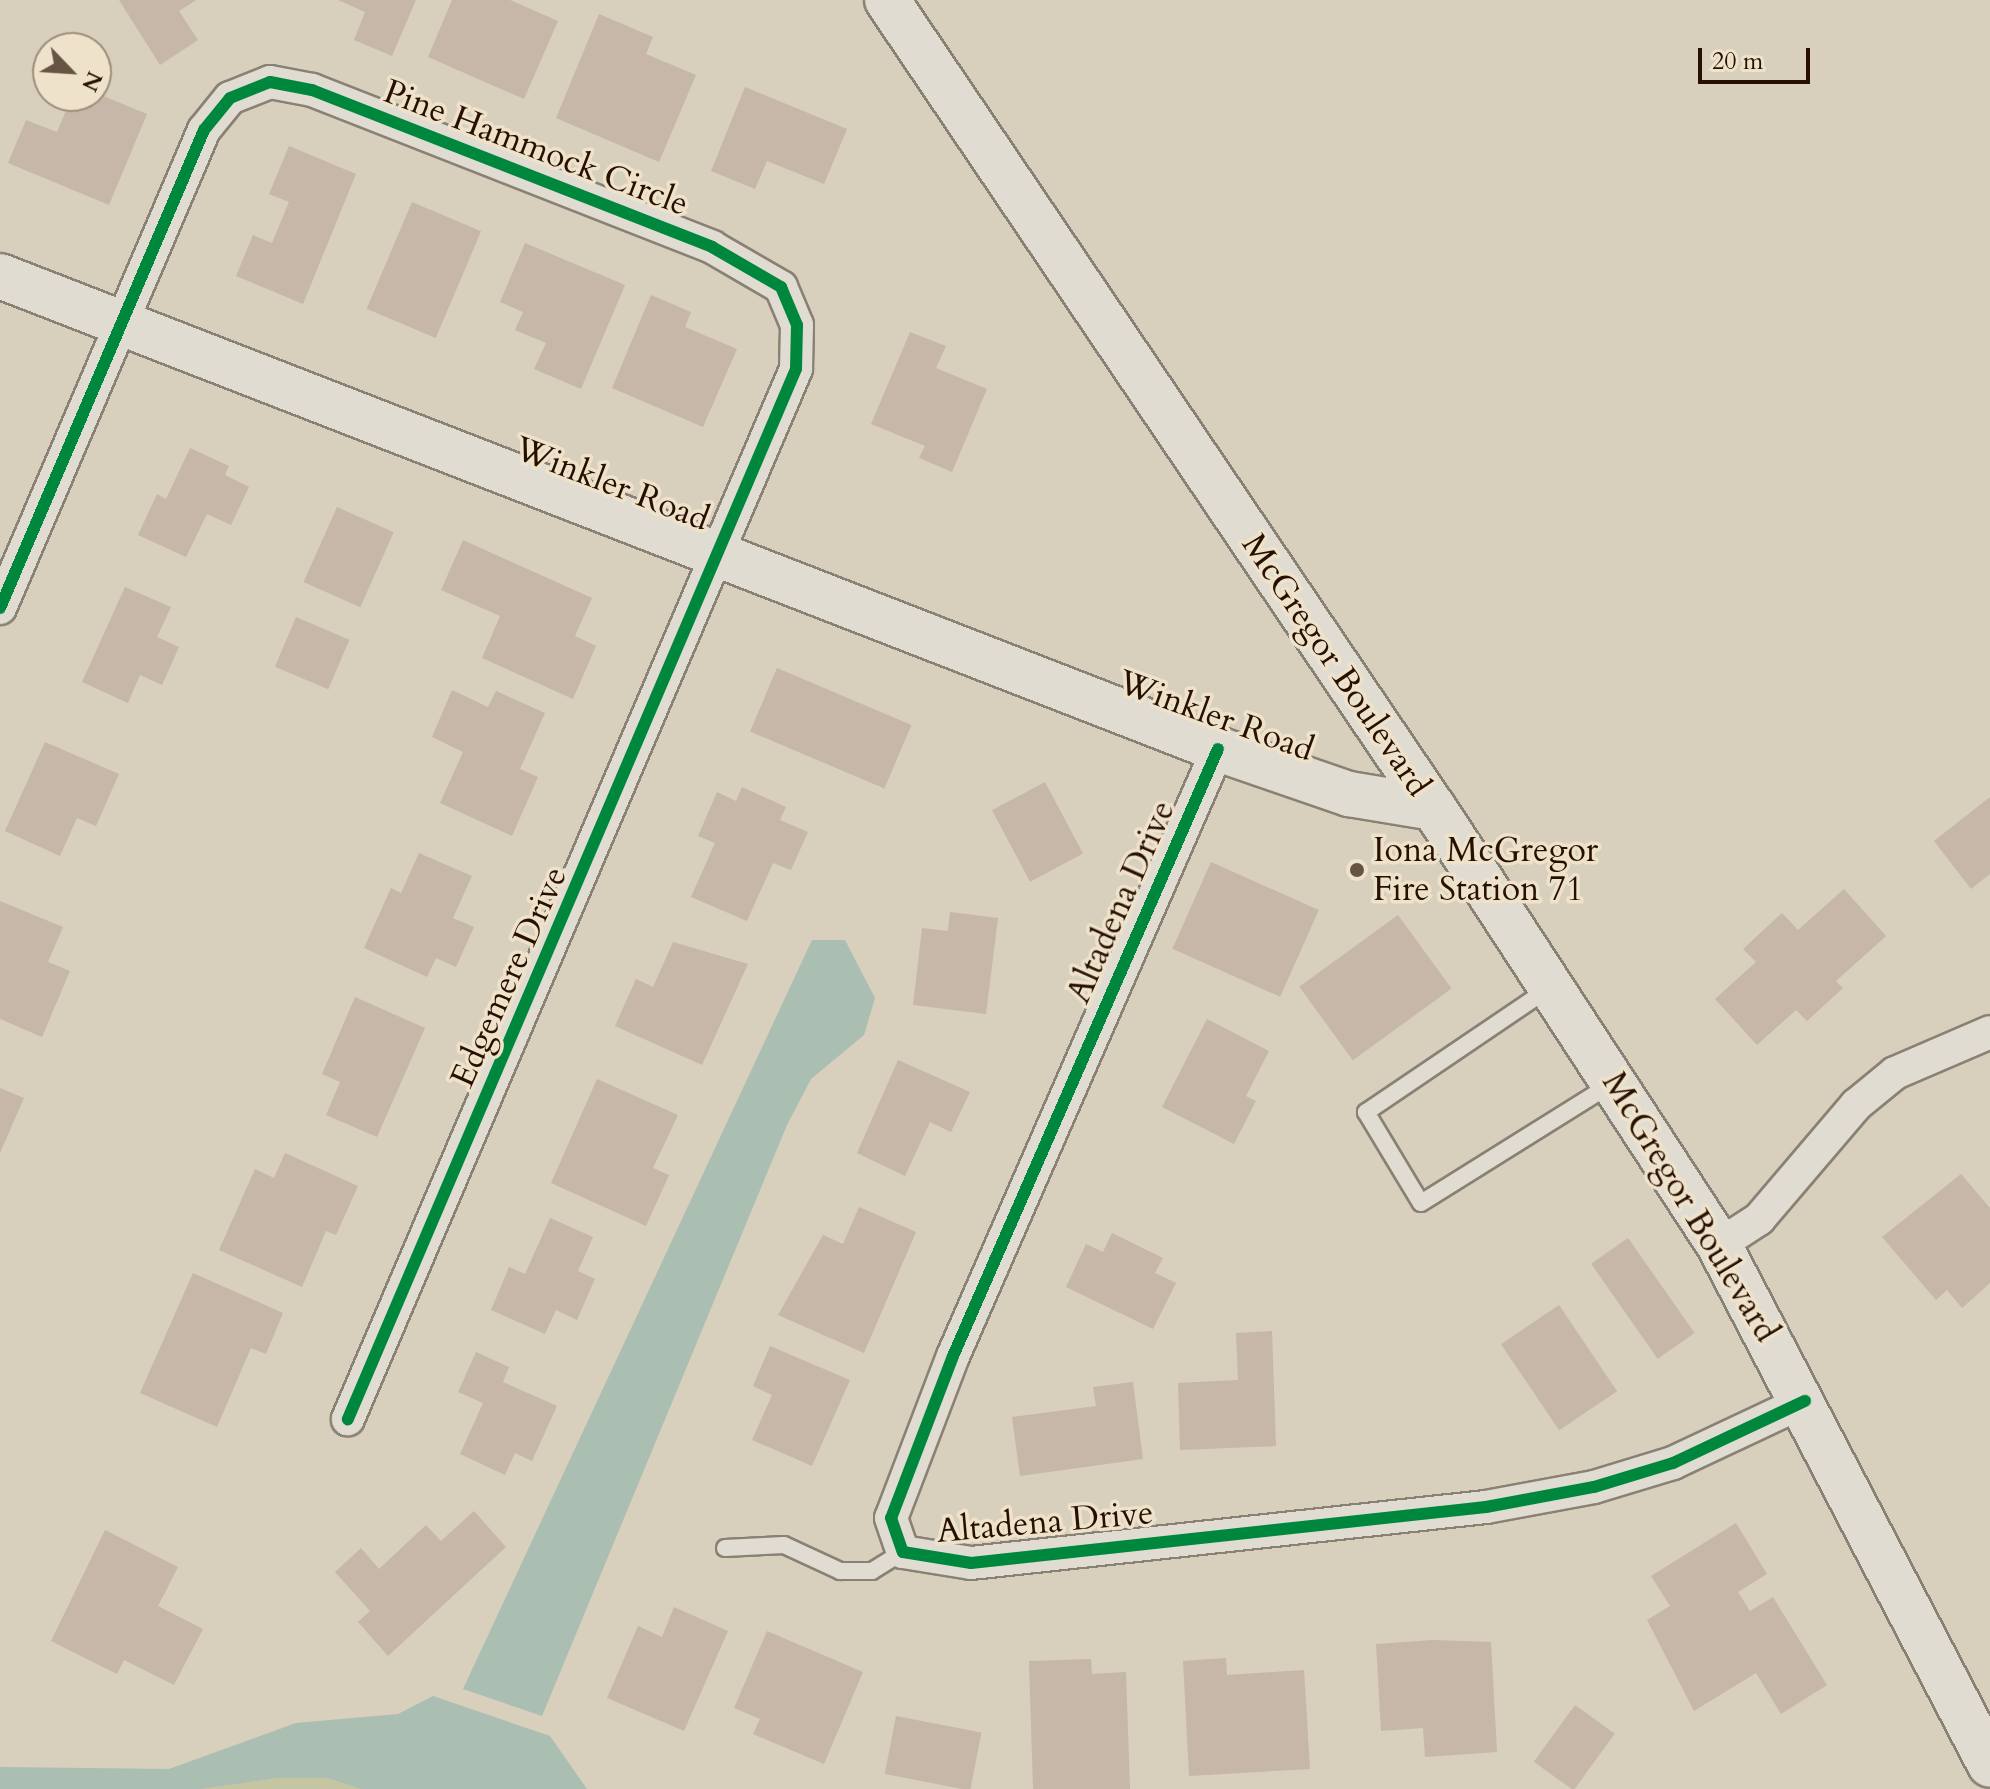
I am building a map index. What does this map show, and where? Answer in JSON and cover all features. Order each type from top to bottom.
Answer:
[{"type":"main road","name":"McGregor Boulevard","points":[[887,0],[1434,808],[1616,1082],[1719,1245],[1805,1401],[1990,1765]]},
{"type":"main road","name":"Winkler Road","points":[[0,276],[1218,749],[1349,794],[1434,808]]},
{"type":"street","name":"Pine Hammock Circle","points":[[0,608],[124,325],[204,130],[230,98],[270,82],[312,90],[712,247],[781,287],[797,325],[796,369],[720,556]]},
{"type":"street","name":"Edgemere Drive","points":[[348,1419],[720,556]]},
{"type":"street","name":"Altadena Drive","points":[[1218,749],[953,1356],[891,1518],[903,1552],[971,1563],[1486,1507],[1594,1487],[1673,1463],[1805,1401]]},
{"type":"street","points":[[1719,1245],[1759,1219],[1856,1105],[1895,1073],[1990,1032]]},
{"type":"lane","points":[[1552,986],[1366,1112],[1421,1203],[1616,1082]]},
{"type":"lane","points":[[725,1548],[784,1545],[840,1571],[872,1571],[903,1552]]},
{"type":"green space","points":[[278,1778],[327,1778],[361,1789],[202,1789]]},
{"type":"shaded area","points":[[812,940],[845,940],[875,998],[864,1035],[811,1079],[787,1125],[542,1716],[463,1689]]},
{"type":"shaded area","points":[[433,1696],[550,1736],[587,1789],[361,1789],[327,1778],[278,1778],[202,1789],[0,1789],[0,1767],[169,1769],[296,1723],[398,1714]]},
{"type":"building","points":[[119,0],[196,0],[179,11],[198,40],[160,65]]},
{"type":"building","points":[[338,0],[416,0],[392,56],[354,40],[365,12]]},
{"type":"building","points":[[452,0],[510,0],[558,21],[524,99],[428,57]]},
{"type":"building","points":[[599,14],[653,37],[646,54],[696,75],[659,162],[556,118]]},
{"type":"building","points":[[745,87],[847,129],[824,184],[767,161],[755,189],[711,171]]},
{"type":"building","points":[[112,100],[147,114],[109,205],[8,163],[26,120],[57,132],[65,112],[112,112]]},
{"type":"building","points":[[289,146],[356,174],[303,304],[236,276],[253,235],[272,243],[289,202],[269,194]]},
{"type":"building","points":[[412,202],[481,231],[436,338],[367,309]]},
{"type":"building","points":[[525,243],[625,285],[581,389],[534,369],[546,343],[515,330],[523,312],[500,302]]},
{"type":"building","points":[[651,295],[691,312],[685,327],[737,349],[703,427],[612,388]]},
{"type":"building","points":[[910,332],[946,346],[936,368],[987,389],[952,472],[919,458],[925,446],[871,424]]},
{"type":"building","points":[[190,448],[229,466],[225,475],[249,487],[231,525],[207,514],[186,557],[138,535],[157,494],[166,499]]},
{"type":"building","points":[[337,507],[394,532],[360,607],[304,582]]},
{"type":"building","points":[[463,540],[592,598],[575,636],[596,646],[573,699],[482,658],[500,616],[441,590]]},
{"type":"building","points":[[125,587],[171,607],[157,637],[179,647],[162,685],[140,675],[128,703],[82,682]]},
{"type":"building","points":[[296,617],[349,640],[328,689],[275,667]]},
{"type":"building","points":[[777,668],[911,725],[884,789],[750,732]]},
{"type":"building","points":[[452,690],[488,707],[496,691],[545,713],[520,769],[538,777],[512,836],[440,803],[463,752],[432,737]]},
{"type":"building","points":[[45,742],[119,774],[96,826],[77,818],[60,856],[5,831]]},
{"type":"building","points":[[1045,782],[1083,854],[1030,882],[992,810]]},
{"type":"building","points":[[742,787],[786,807],[780,820],[808,832],[791,870],[773,863],[747,921],[691,897],[715,843],[698,836],[717,792],[736,801]]},
{"type":"building","points":[[1990,797],[1990,874],[1971,889],[1934,841]]},
{"type":"building","points":[[419,853],[472,876],[453,918],[474,927],[456,967],[436,958],[427,977],[364,948],[391,888],[401,893]]},
{"type":"building","points":[[1211,862],[1319,910],[1280,997],[1172,949]]},
{"type":"building","points":[[1844,889],[1886,936],[1836,981],[1843,988],[1807,1021],[1796,1010],[1757,1045],[1715,999],[1756,962],[1743,949],[1782,913],[1798,930]]},
{"type":"building","points":[[0,901],[63,927],[48,962],[70,971],[42,1037],[0,1019]]},
{"type":"building","points":[[950,912],[998,918],[986,1014],[913,1005],[922,928],[948,931]]},
{"type":"building","points":[[1398,915],[1451,989],[1353,1060],[1299,987]]},
{"type":"building","points":[[673,942],[748,964],[702,1065],[615,1026],[636,979],[653,987]]},
{"type":"building","points":[[355,997],[425,1028],[377,1137],[326,1115],[340,1082],[322,1074]]},
{"type":"building","points":[[1207,1019],[1269,1051],[1246,1096],[1256,1101],[1234,1144],[1162,1107]]},
{"type":"building","points":[[898,1060],[970,1092],[951,1132],[930,1122],[905,1176],[857,1153]]},
{"type":"building","points":[[597,1079],[678,1115],[653,1168],[669,1175],[646,1226],[551,1183]]},
{"type":"building","points":[[0,1088],[24,1098],[0,1153]]},
{"type":"building","points":[[285,1153],[358,1186],[336,1235],[326,1231],[302,1287],[219,1250],[255,1169],[274,1178]]},
{"type":"building","points":[[1961,1174],[1990,1208],[1990,1283],[1962,1308],[1947,1290],[1936,1300],[1882,1237]]},
{"type":"building","points":[[859,1207],[916,1232],[864,1353],[778,1315],[823,1235],[843,1244]]},
{"type":"building","points":[[550,1218],[593,1237],[578,1271],[595,1279],[577,1320],[556,1310],[545,1334],[491,1310],[509,1267],[525,1274]]},
{"type":"building","points":[[1112,1233],[1163,1258],[1155,1273],[1176,1283],[1153,1329],[1066,1287],[1086,1244],[1103,1252]]},
{"type":"building","points":[[1628,1238],[1695,1333],[1658,1359],[1591,1264]]},
{"type":"building","points":[[193,1273],[283,1313],[266,1354],[251,1348],[217,1427],[140,1393]]},
{"type":"building","points":[[1559,1305],[1617,1391],[1559,1430],[1501,1344]]},
{"type":"building","points":[[1272,1331],[1276,1446],[1180,1450],[1178,1383],[1238,1380],[1236,1333]]},
{"type":"building","points":[[770,1346],[850,1380],[812,1466],[752,1440],[772,1395],[753,1386]]},
{"type":"building","points":[[476,1352],[509,1367],[503,1382],[557,1406],[532,1461],[515,1453],[505,1475],[460,1454],[483,1403],[458,1392]]},
{"type":"building","points":[[1133,1382],[1143,1459],[1020,1476],[1012,1417],[1096,1406],[1093,1387]]},
{"type":"building","points":[[474,1511],[506,1547],[388,1656],[358,1622],[370,1611],[335,1572],[361,1548],[379,1569],[426,1525],[441,1541]]},
{"type":"building","points":[[1736,1523],[1767,1574],[1738,1592],[1750,1611],[1773,1597],[1827,1685],[1781,1714],[1756,1673],[1694,1711],[1647,1620],[1670,1606],[1651,1576]]},
{"type":"building","points":[[105,1530],[178,1567],[158,1606],[203,1629],[174,1685],[124,1660],[117,1674],[51,1641]]},
{"type":"building","points":[[674,1607],[728,1631],[684,1731],[607,1698],[638,1626],[662,1637]]},
{"type":"building","points":[[767,1631],[863,1672],[824,1764],[753,1734],[760,1719],[734,1708]]},
{"type":"building","points":[[1433,1640],[1491,1642],[1497,1752],[1425,1757],[1423,1728],[1381,1731],[1376,1644]]},
{"type":"building","points":[[1226,1658],[1227,1675],[1304,1670],[1310,1769],[1189,1776],[1183,1661]]},
{"type":"building","points":[[1091,1659],[1092,1674],[1126,1672],[1130,1789],[1033,1789],[1029,1661]]},
{"type":"building","points":[[1575,1705],[1615,1734],[1575,1789],[1534,1762]]},
{"type":"building","points":[[896,1716],[981,1733],[970,1789],[885,1774]]},
{"type":"cycle path","points":[[0,608],[204,130],[230,98],[270,82],[312,90],[712,247],[781,287],[797,325],[796,369],[348,1419]]},
{"type":"cycle path","points":[[1218,749],[953,1356],[891,1518],[903,1552],[971,1563],[1486,1507],[1594,1487],[1673,1463],[1805,1401]]},
{"type":"place","name":"Iona McGregor Fire Station 71","points":[[1357,870]]}]
